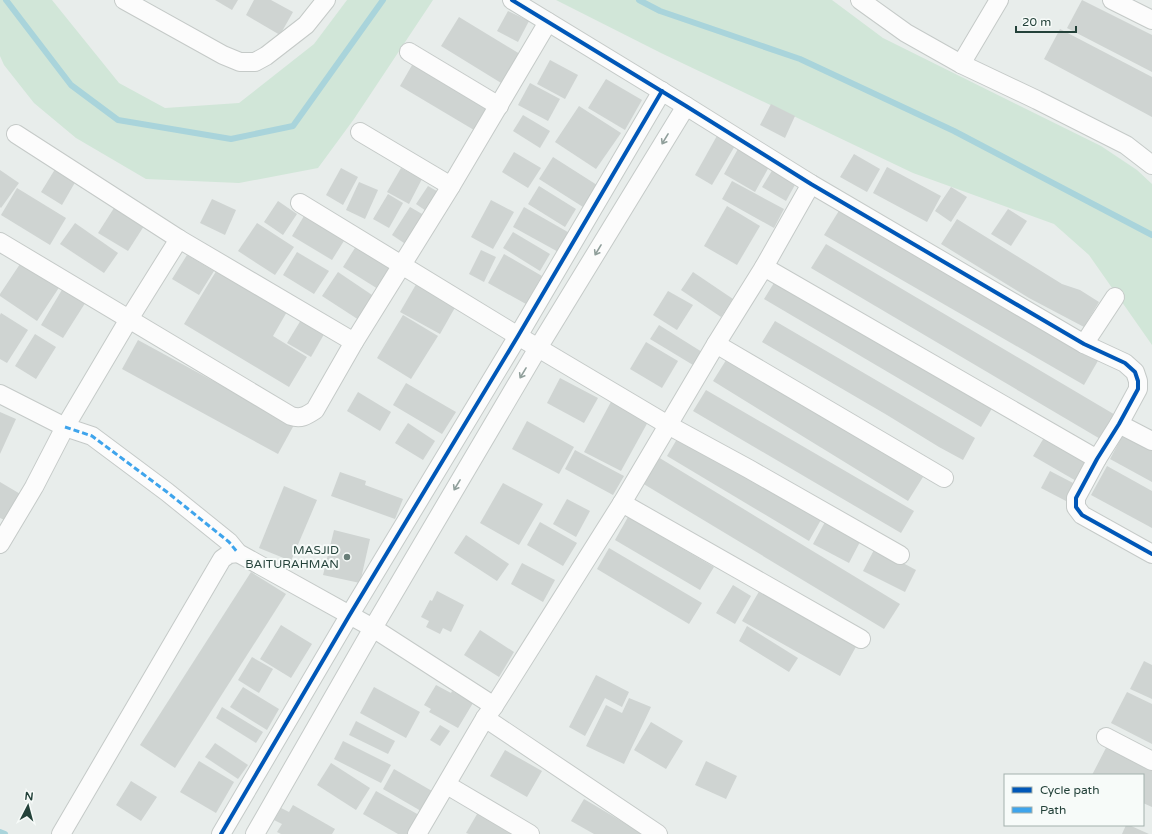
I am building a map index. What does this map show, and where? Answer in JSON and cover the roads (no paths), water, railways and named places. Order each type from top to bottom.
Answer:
[{"type":"street","points":[[124,0],[224,55],[240,62],[255,62],[266,56],[306,25],[326,0]]},
{"type":"street","points":[[512,0],[811,184],[1084,344],[1125,364],[1135,372],[1138,381],[1138,389],[1076,498],[1076,507],[1082,515],[1152,554]]},
{"type":"street","points":[[860,0],[906,33],[961,64],[1037,100],[1126,146],[1152,165]]},
{"type":"street","points":[[961,64],[999,0]]},
{"type":"street","points":[[1112,0],[1152,20]]},
{"type":"street","points":[[0,242],[291,416],[297,418],[306,416],[314,410],[354,342],[451,186],[548,22]]},
{"type":"street","points":[[409,52],[499,106]]},
{"type":"street","points":[[221,834],[662,92]]},
{"type":"street","points":[[255,834],[373,628],[538,348],[686,106]]},
{"type":"street","points":[[360,132],[451,186]]},
{"type":"street","points":[[16,134],[179,239],[354,342]]},
{"type":"street","points":[[416,834],[490,712],[622,503],[716,344],[764,267],[811,184]]},
{"type":"street","points":[[300,203],[518,336],[668,425],[749,469],[900,555]]},
{"type":"street","points":[[0,542],[34,487],[65,427],[129,319],[179,239]]},
{"type":"street","points":[[764,267],[1097,459]]},
{"type":"street","points":[[1084,344],[1115,297]]},
{"type":"street","points":[[716,344],[944,478]]},
{"type":"street","points":[[0,394],[65,427],[92,436],[167,492],[230,542],[238,553],[373,628],[658,834]]},
{"type":"street","points":[[1119,424],[1152,441]]},
{"type":"street","points":[[622,503],[861,639]]},
{"type":"street","points":[[61,834],[222,558],[229,554],[238,553]]},
{"type":"street","points":[[1106,737],[1152,761]]},
{"type":"street","points":[[262,766],[286,781]]},
{"type":"street","points":[[447,785],[530,834]]},
{"type":"waterway","points":[[6,0],[71,85],[118,120],[231,139],[293,126],[383,0]]},
{"type":"waterway","points":[[639,0],[660,11],[800,59],[954,131],[1152,235]]},
{"type":"waterway","points":[[0,832],[5,834]]},
{"type":"place","name":"MASJID BAITURAHMAN","points":[[347,557]]}]
